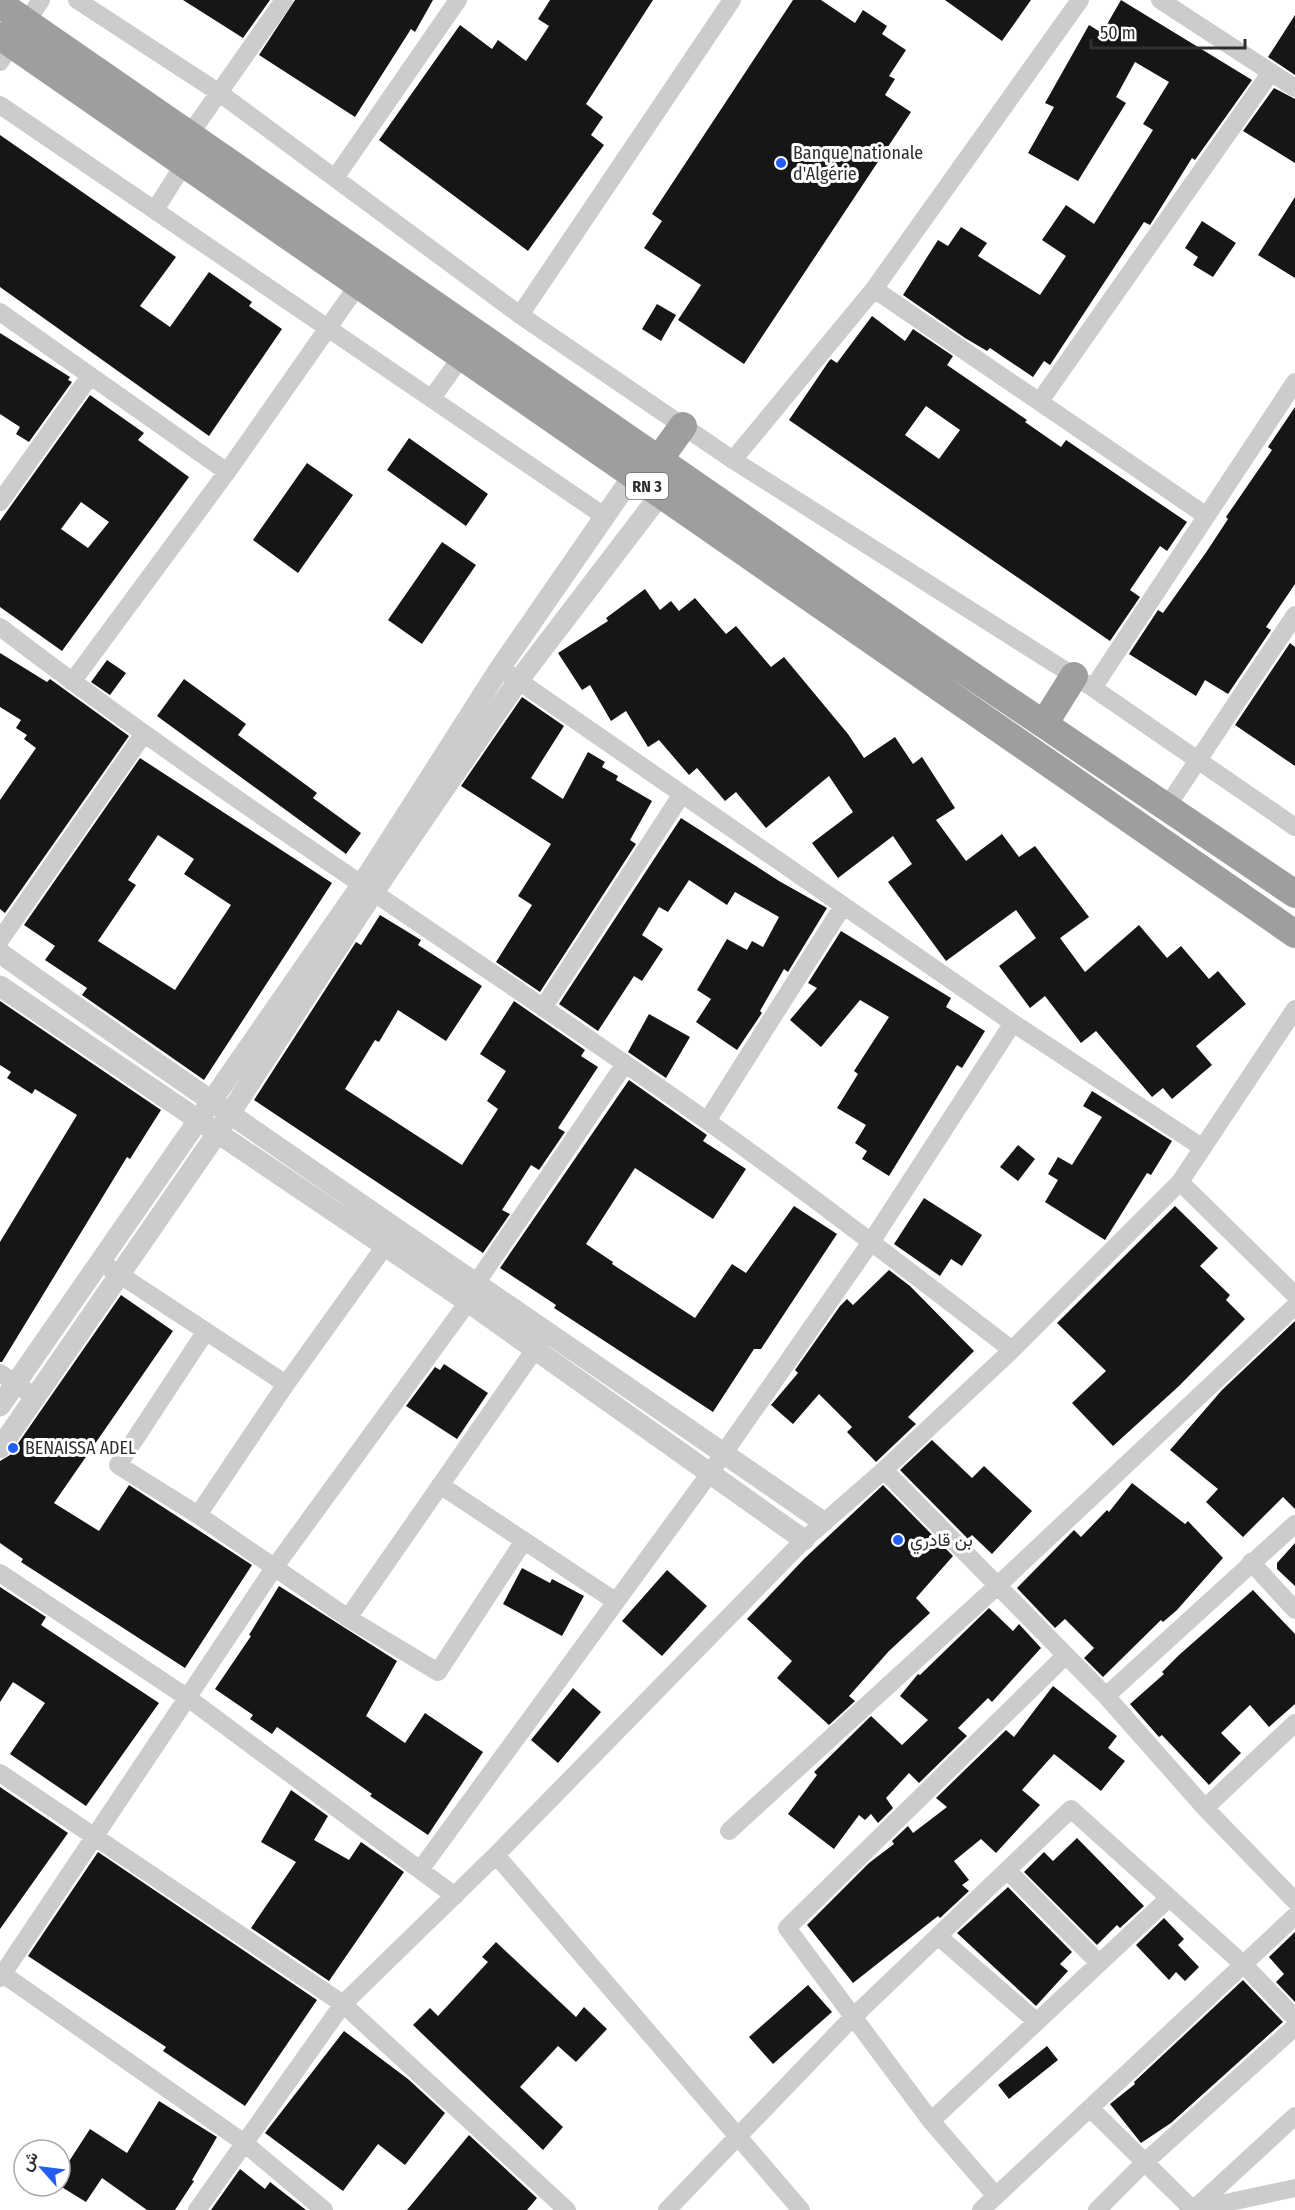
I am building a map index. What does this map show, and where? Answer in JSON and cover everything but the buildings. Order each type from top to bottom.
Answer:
[{"type":"highway","name":"RN 3","points":[[0,4],[16,33],[184,164],[1295,934]]},
{"type":"highway","name":"RN 3","points":[[16,33],[190,134],[1166,808],[1295,894]]},
{"type":"highway","points":[[662,460],[683,426]]},
{"type":"highway","points":[[1044,724],[1083,682]]},
{"type":"street","points":[[77,0],[221,94],[520,315],[733,460],[1083,682],[1295,827]]},
{"type":"street","points":[[190,134],[221,94],[284,0]]},
{"type":"street","points":[[335,178],[458,0]]},
{"type":"street","points":[[520,315],[732,0]]},
{"type":"street","points":[[733,460],[874,289],[1080,0]]},
{"type":"street","points":[[1160,0],[1295,88]]},
{"type":"street","points":[[1040,401],[1271,72]]},
{"type":"street","points":[[0,105],[604,516]]},
{"type":"street","points":[[154,210],[184,164]]},
{"type":"street","points":[[72,682],[330,328],[358,285]]},
{"type":"street","points":[[874,289],[1205,515]]},
{"type":"street","points":[[0,312],[226,472]]},
{"type":"street","points":[[432,398],[462,356]]},
{"type":"street","points":[[0,502],[90,376]]},
{"type":"street","points":[[1083,682],[1205,515],[1295,382]]},
{"type":"street","points":[[0,1406],[8,1379],[99,1261],[211,1102],[368,888],[518,681],[661,495],[662,460],[632,476],[500,668],[368,888],[224,1123],[0,1448]]},
{"type":"street","points":[[1166,808],[1295,615]]},
{"type":"street","points":[[0,627],[143,735],[707,1121],[1012,1350]]},
{"type":"street","points":[[500,668],[1013,1023],[1203,1148]]},
{"type":"street","points":[[0,940],[143,735]]},
{"type":"street","points":[[543,1008],[682,794]]},
{"type":"street","points":[[707,1121],[843,906]]},
{"type":"street","points":[[0,953],[211,1102],[224,1123],[385,1246],[534,1348],[804,1540]]},
{"type":"street","points":[[0,986],[200,1120],[224,1123],[477,1282],[823,1522]]},
{"type":"street","points":[[196,2210],[343,2004],[496,1855],[804,1540],[884,1470],[1012,1350],[1180,1182],[1295,1009]]},
{"type":"street","points":[[420,1870],[710,1473],[871,1242],[1013,1023]]},
{"type":"street","points":[[324,2210],[243,2142],[1,1975],[274,1568],[468,1302],[477,1282],[624,1065]]},
{"type":"street","points":[[1180,1182],[1295,1295]]},
{"type":"street","points":[[198,1515],[286,1384],[385,1246]]},
{"type":"street","points":[[99,1261],[286,1384]]},
{"type":"street","points":[[729,1831],[996,1587],[1295,1306]]},
{"type":"street","points":[[206,1331],[118,1465],[198,1515],[348,1618],[438,1672],[523,1542]]},
{"type":"street","points":[[348,1618],[534,1348],[548,1332]]},
{"type":"street","points":[[8,1379],[35,1396]]},
{"type":"street","points":[[884,1470],[996,1587],[1106,1696],[1205,1808],[1295,1901]]},
{"type":"street","points":[[440,1485],[615,1601]]},
{"type":"street","points":[[1106,1696],[1295,1524]]},
{"type":"street","points":[[1251,1562],[1295,1610]]},
{"type":"street","points":[[0,1573],[188,1698],[455,1896]]},
{"type":"street","points":[[996,2196],[931,2121],[787,1928],[1065,1656]]},
{"type":"street","points":[[1205,1808],[1295,1723]]},
{"type":"street","points":[[0,1773],[343,2004],[567,2210]]},
{"type":"street","points":[[667,2210],[739,2138],[852,2018],[1071,1809],[1245,1966],[1295,2018]]},
{"type":"street","points":[[496,1855],[801,2210]]},
{"type":"street","points":[[1007,1870],[1099,1963]]},
{"type":"street","points":[[931,2121],[1170,1898]]},
{"type":"street","points":[[981,2210],[1245,1966],[1295,1916]]},
{"type":"street","points":[[938,1936],[1037,2022]]},
{"type":"street","points":[[1097,2210],[1145,2162],[1295,2027]]},
{"type":"street","points":[[1091,2109],[1193,2210]]},
{"type":"street","points":[[1193,2210],[1295,2116]]},
{"type":"street","points":[[1193,2210],[1295,2188]]},
{"type":"place","name":"Banque nationale d'Algérie","points":[[781,163]]},
{"type":"place","name":"BENAISSA ADEL","points":[[13,1448]]},
{"type":"place","name":"بن قادري","points":[[898,1540]]}]
